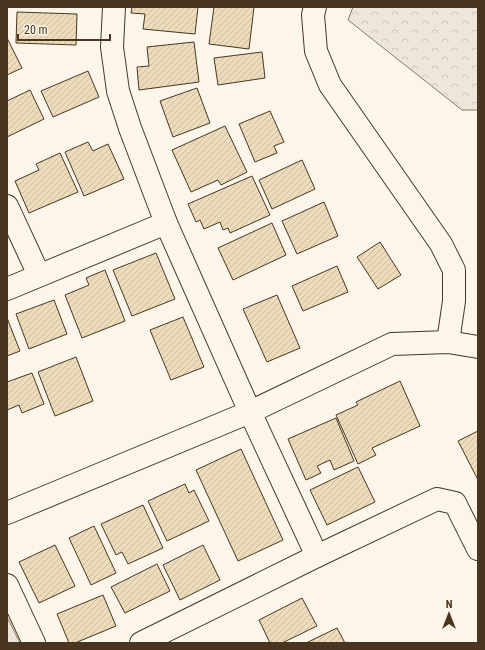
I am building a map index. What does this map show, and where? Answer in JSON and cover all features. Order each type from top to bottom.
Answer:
[{"type":"street","points":[[114,7],[112,47],[118,91],[130,128],[166,224],[250,412],[317,556]]},
{"type":"street","points":[[315,7],[313,16],[316,51],[330,86],[441,244],[454,270],[454,301],[448,342]]},
{"type":"street","points":[[7,206],[39,275]]},
{"type":"street","points":[[7,289],[166,224]]},
{"type":"street","points":[[7,513],[250,412],[392,344],[448,342],[478,347]]},
{"type":"street","points":[[141,643],[317,556],[437,499],[455,503],[478,549]]},
{"type":"street","points":[[7,585],[34,643]]},
{"type":"green space","points":[[353,7],[478,7],[478,110],[462,110],[348,20]]},
{"type":"green space","points":[[7,617],[20,643],[7,643]]},
{"type":"building","points":[[132,7],[198,7],[195,34],[143,29],[145,14],[131,13]]},
{"type":"building","points":[[214,7],[254,7],[249,49],[209,44]]},
{"type":"building","points":[[17,12],[77,14],[76,45],[16,43]]},
{"type":"building","points":[[7,38],[22,68],[7,75]]},
{"type":"building","points":[[194,42],[199,82],[139,90],[137,67],[149,66],[147,47]]},
{"type":"building","points":[[262,52],[265,78],[218,85],[214,58]]},
{"type":"building","points":[[88,71],[99,97],[53,117],[41,91]]},
{"type":"building","points":[[197,88],[210,123],[173,137],[160,101]]},
{"type":"building","points":[[30,90],[44,119],[7,137],[7,101]]},
{"type":"building","points":[[270,111],[284,142],[274,146],[277,153],[255,162],[239,124]]},
{"type":"building","points":[[225,126],[247,172],[221,185],[218,180],[191,192],[172,150]]},
{"type":"building","points":[[88,142],[93,151],[108,144],[124,179],[84,196],[65,152]]},
{"type":"building","points":[[60,153],[78,192],[29,213],[15,181],[39,170],[36,164]]},
{"type":"building","points":[[302,160],[315,189],[272,209],[259,180]]},
{"type":"building","points":[[252,176],[270,215],[230,233],[228,228],[223,230],[220,222],[204,229],[200,220],[196,222],[188,204]]},
{"type":"building","points":[[324,202],[338,236],[297,254],[282,221]]},
{"type":"building","points":[[272,223],[286,255],[233,280],[218,248]]},
{"type":"building","points":[[380,242],[401,275],[378,289],[357,257]]},
{"type":"building","points":[[156,253],[175,299],[132,316],[113,270]]},
{"type":"building","points":[[337,266],[348,292],[303,311],[292,286]]},
{"type":"building","points":[[105,270],[125,321],[82,338],[65,295],[89,285],[86,278]]},
{"type":"building","points":[[277,295],[300,348],[267,362],[243,309]]},
{"type":"building","points":[[54,300],[67,334],[29,349],[16,314]]},
{"type":"building","points":[[183,317],[204,367],[171,380],[150,330]]},
{"type":"building","points":[[7,318],[20,351],[7,356]]},
{"type":"building","points":[[76,357],[93,401],[55,416],[38,372]]},
{"type":"building","points":[[32,373],[44,404],[22,413],[19,405],[7,410],[7,382]]},
{"type":"building","points":[[400,381],[420,426],[372,448],[376,455],[358,464],[336,415],[358,405],[356,402]]},
{"type":"building","points":[[336,418],[354,461],[334,470],[330,460],[317,466],[321,473],[306,480],[288,439]]},
{"type":"building","points":[[478,431],[478,480],[458,441]]},
{"type":"building","points":[[241,449],[283,540],[238,561],[196,470]]},
{"type":"building","points":[[358,467],[375,502],[327,525],[310,490]]},
{"type":"building","points":[[185,484],[189,493],[194,490],[209,521],[167,541],[148,501]]},
{"type":"building","points":[[143,505],[163,548],[128,564],[122,552],[116,555],[101,524]]},
{"type":"building","points":[[94,526],[116,573],[91,585],[69,538]]},
{"type":"building","points":[[55,545],[75,586],[39,603],[19,562]]},
{"type":"building","points":[[203,545],[220,580],[180,600],[163,565]]},
{"type":"building","points":[[157,564],[170,591],[125,613],[111,587]]},
{"type":"building","points":[[103,595],[116,626],[75,643],[69,643],[57,614]]},
{"type":"building","points":[[302,598],[317,626],[282,643],[270,643],[259,620]]},
{"type":"building","points":[[337,628],[345,643],[306,643]]}]
